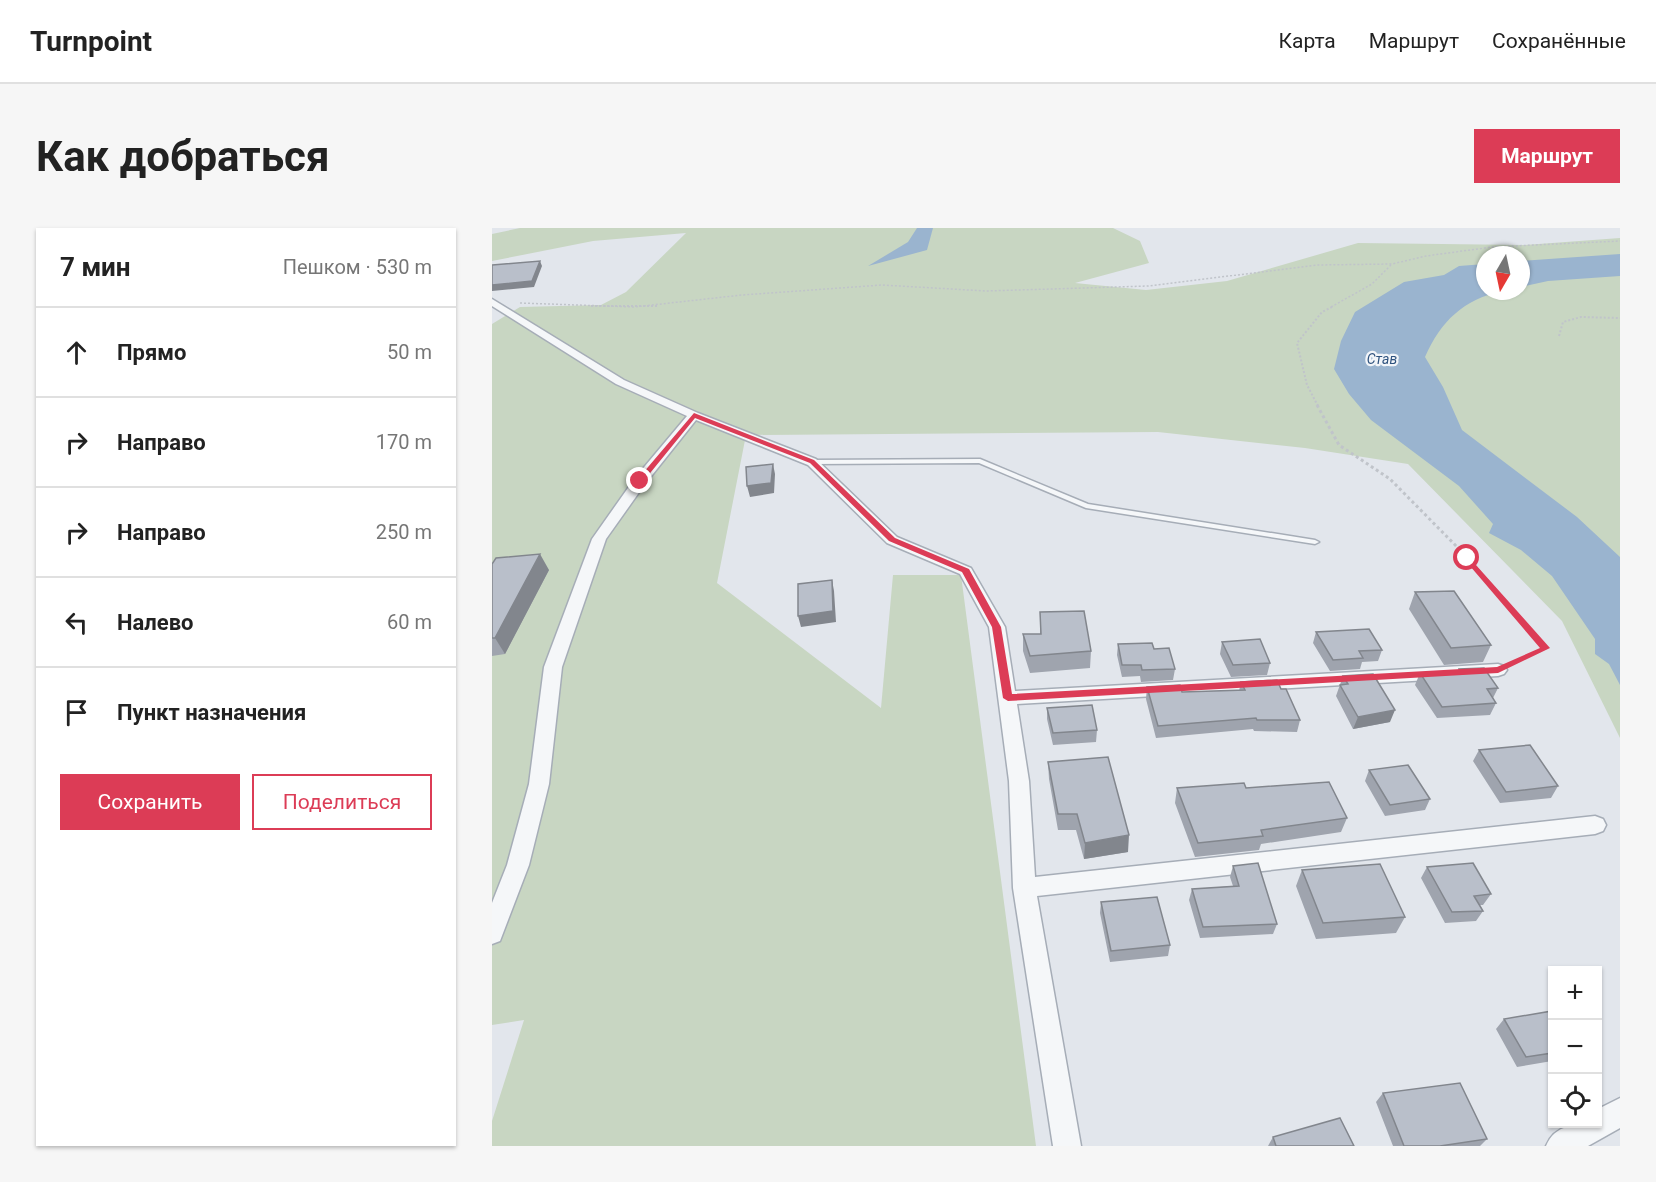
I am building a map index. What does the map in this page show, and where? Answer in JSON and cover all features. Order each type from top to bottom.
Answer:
[{"type":"street","points":[[492,302],[620,382],[694,415],[812,462],[892,540],[966,571],[997,627],[1019,781],[1024,888],[1067,1146]]},
{"type":"street","points":[[492,933],[518,865],[539,784],[553,667],[599,539],[640,481],[694,415]]},
{"type":"street","points":[[1008,698],[1498,670]]},
{"type":"street","points":[[1024,888],[1595,825]]},
{"type":"street","points":[[1560,1146],[1620,1112]]},
{"type":"lane","points":[[812,462],[980,461],[1086,506],[1315,542]]},
{"type":"path","points":[[513,302],[644,306],[742,295],[882,285],[986,291],[1148,286],[1318,265],[1392,264],[1426,256],[1492,247],[1547,246],[1620,240]]},
{"type":"path","points":[[1392,264],[1372,284],[1322,312],[1297,343],[1307,386],[1339,445],[1390,479],[1467,558],[1546,648],[1498,670]]},
{"type":"path","points":[[1559,336],[1563,322],[1581,317],[1620,318]]},
{"type":"green space","points":[[520,228],[1113,228],[1140,241],[1149,263],[1075,283],[1146,290],[1227,281],[1358,243],[1525,245],[1620,238],[1620,738],[1562,621],[1408,464],[1305,448],[1158,432],[746,435],[717,583],[881,708],[893,575],[961,575],[1036,1146],[492,1146],[492,1121],[524,1020],[492,1025],[492,324],[520,307],[601,305],[626,292],[686,233],[593,241],[492,261],[492,234]]},
{"type":"water","points":[[917,228],[933,228],[927,250],[868,266],[908,242]]},
{"type":"water","points":[[1620,254],[1620,276],[1548,281],[1530,285],[1530,260]]},
{"type":"water","name":"Став","points":[[1476,265],[1476,300],[1465,306],[1446,323],[1425,357],[1443,387],[1462,430],[1577,517],[1620,557],[1620,685],[1609,664],[1595,654],[1595,639],[1552,576],[1521,550],[1489,533],[1493,524],[1459,486],[1371,420],[1349,394],[1334,369],[1341,341],[1355,312],[1404,282],[1444,275],[1459,266]]},
{"type":"building","points":[[540,261],[532,281],[492,285],[492,265]]},
{"type":"building","points":[[773,464],[771,483],[747,486],[746,467]]},
{"type":"building","points":[[540,554],[495,638],[492,638],[492,564],[496,558]]},
{"type":"building","points":[[832,580],[833,611],[798,616],[798,584]]},
{"type":"building","points":[[1454,591],[1491,645],[1451,648],[1415,592]]},
{"type":"building","points":[[1084,611],[1091,651],[1030,656],[1023,634],[1041,634],[1040,612]]},
{"type":"building","points":[[1369,629],[1382,650],[1359,651],[1363,658],[1333,660],[1316,632]]},
{"type":"building","points":[[1260,639],[1270,663],[1233,665],[1222,642]]},
{"type":"building","points":[[1152,643],[1154,649],[1169,648],[1175,669],[1142,670],[1141,665],[1122,665],[1118,644]]},
{"type":"building","points":[[1484,668],[1498,688],[1487,689],[1496,703],[1442,707],[1420,673],[1460,672],[1459,669]]},
{"type":"building","points":[[1373,674],[1395,710],[1358,717],[1340,685],[1348,684],[1343,676]]},
{"type":"building","points":[[1277,680],[1281,689],[1286,689],[1300,720],[1257,720],[1256,718],[1158,726],[1147,687],[1180,685],[1182,692],[1245,690],[1241,682]]},
{"type":"building","points":[[1092,705],[1097,730],[1053,733],[1047,708]]},
{"type":"building","points":[[1530,745],[1558,786],[1506,792],[1479,750]]},
{"type":"building","points":[[1108,757],[1129,835],[1085,843],[1077,814],[1058,814],[1048,762]]},
{"type":"building","points":[[1408,765],[1430,799],[1390,805],[1369,770]]},
{"type":"building","points":[[1329,782],[1347,818],[1261,830],[1263,836],[1198,843],[1177,788],[1244,783],[1246,788]]},
{"type":"building","points":[[1258,863],[1277,924],[1203,927],[1192,889],[1239,886],[1233,866]]},
{"type":"building","points":[[1473,863],[1491,894],[1474,896],[1483,911],[1452,912],[1427,867]]},
{"type":"building","points":[[1380,864],[1405,917],[1323,923],[1302,870]]},
{"type":"building","points":[[1157,897],[1170,945],[1111,951],[1101,902]]},
{"type":"building","points":[[1548,1012],[1548,1054],[1526,1057],[1504,1019]]},
{"type":"building","points":[[1460,1083],[1487,1139],[1440,1146],[1404,1146],[1383,1093]]},
{"type":"building","points":[[1340,1118],[1354,1146],[1276,1146],[1273,1137]]},
{"type":"route","points":[[640,481],[694,415],[812,462],[892,540],[966,571],[997,627],[1008,698],[1498,670],[1546,648],[1467,558]]}]
